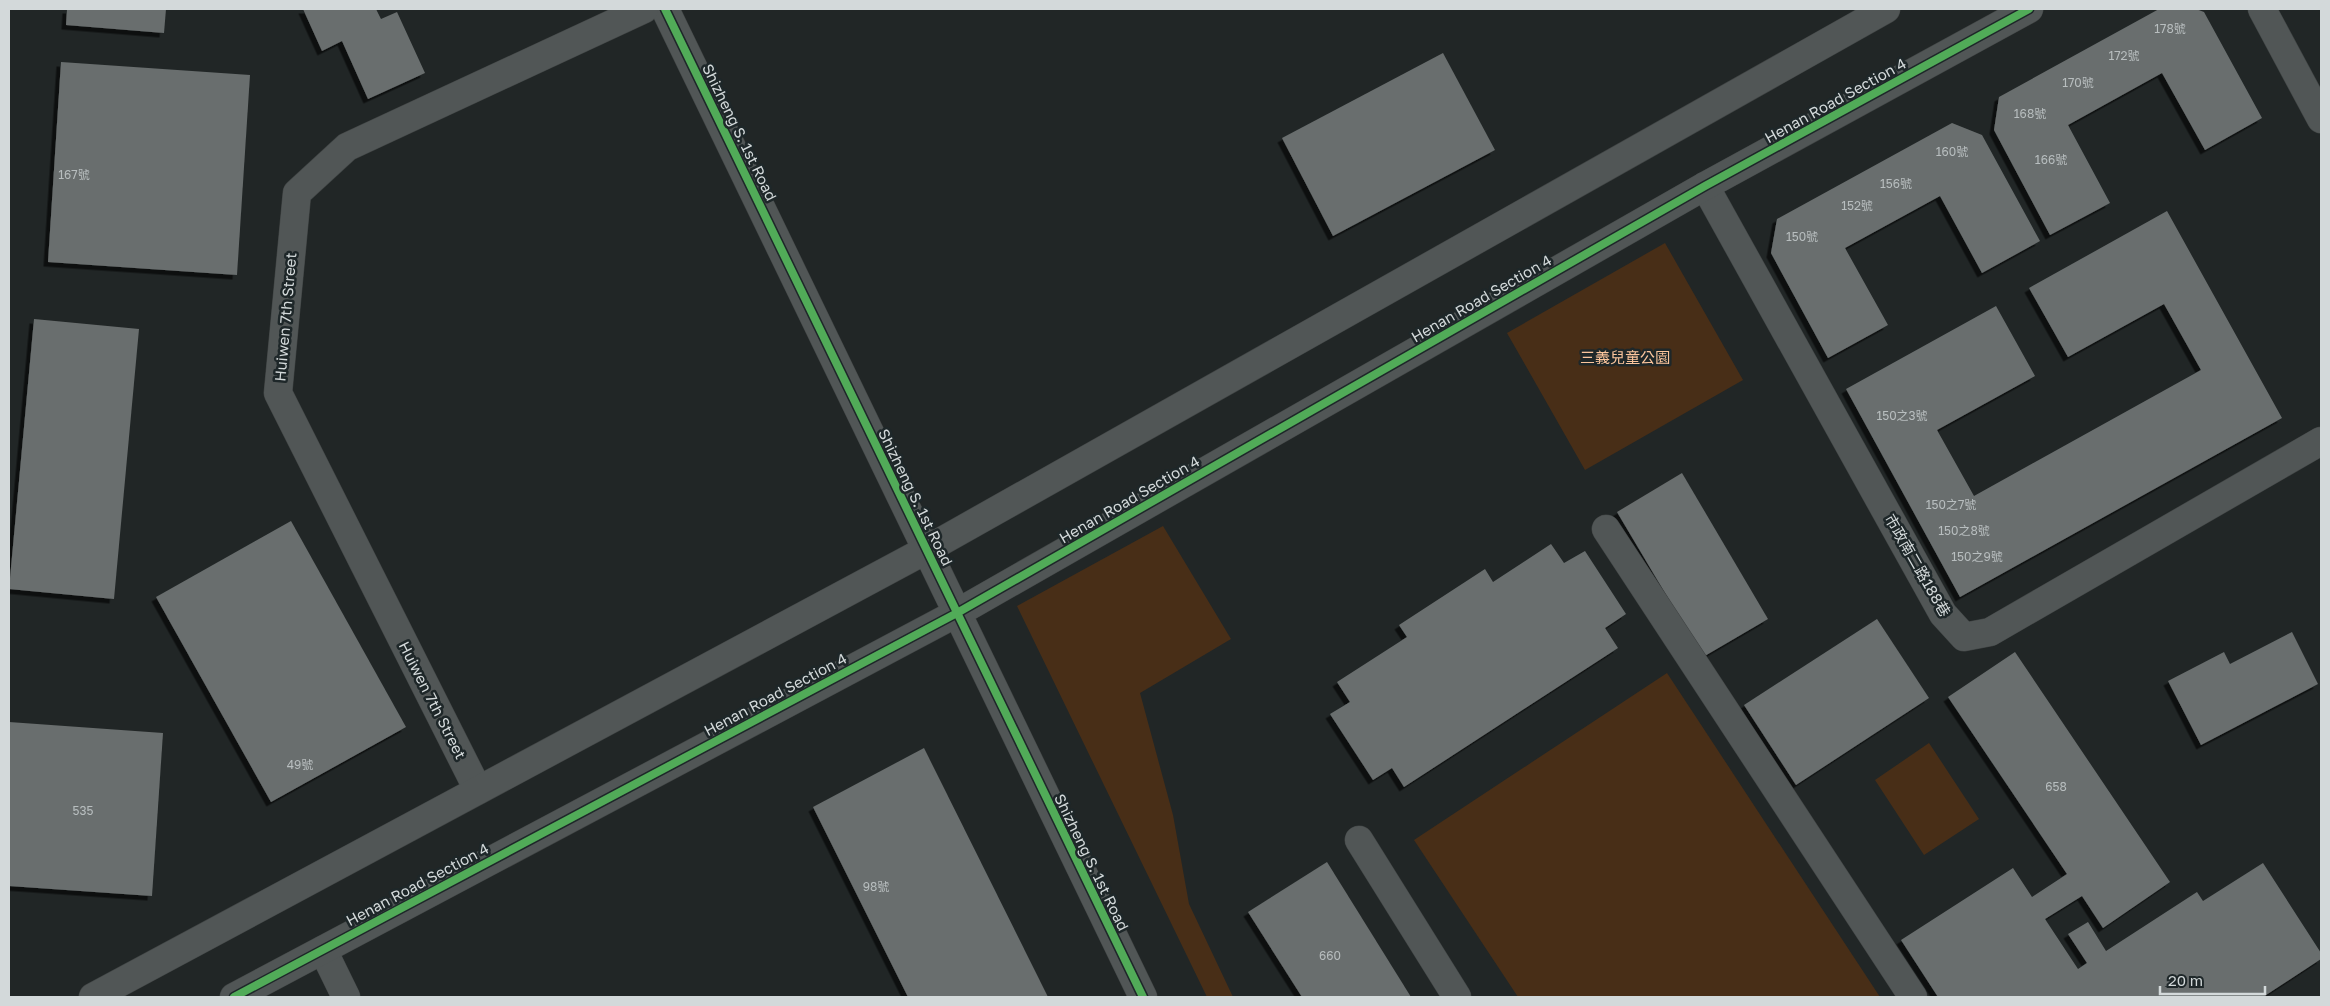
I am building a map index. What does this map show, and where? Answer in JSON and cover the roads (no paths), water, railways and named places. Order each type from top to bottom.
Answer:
[{"type":"street","name":"Huiwen 7th Street","points":[[478,790],[278,393],[297,192],[346,147],[644,9]]},
{"type":"street","name":"Shizheng S. 1st Road","points":[[665,9],[1142,997]]},
{"type":"street","name":"Henan Road Section 4","points":[[234,997],[957,613],[1706,186],[2029,9]]},
{"type":"street","points":[[2262,9],[2321,119]]},
{"type":"street","points":[[93,997],[926,550],[1871,12]]},
{"type":"street","name":"市政南二路188巷","points":[[1706,186],[1944,614],[1964,637],[1990,632],[2321,442]]},
{"type":"street","points":[[1606,529],[1913,997]]},
{"type":"street","points":[[1359,840],[1457,997]]},
{"type":"street","points":[[323,950],[346,997]]},
{"type":"park label","name":"三義兒童公園","points":[[1625,357]]}]
